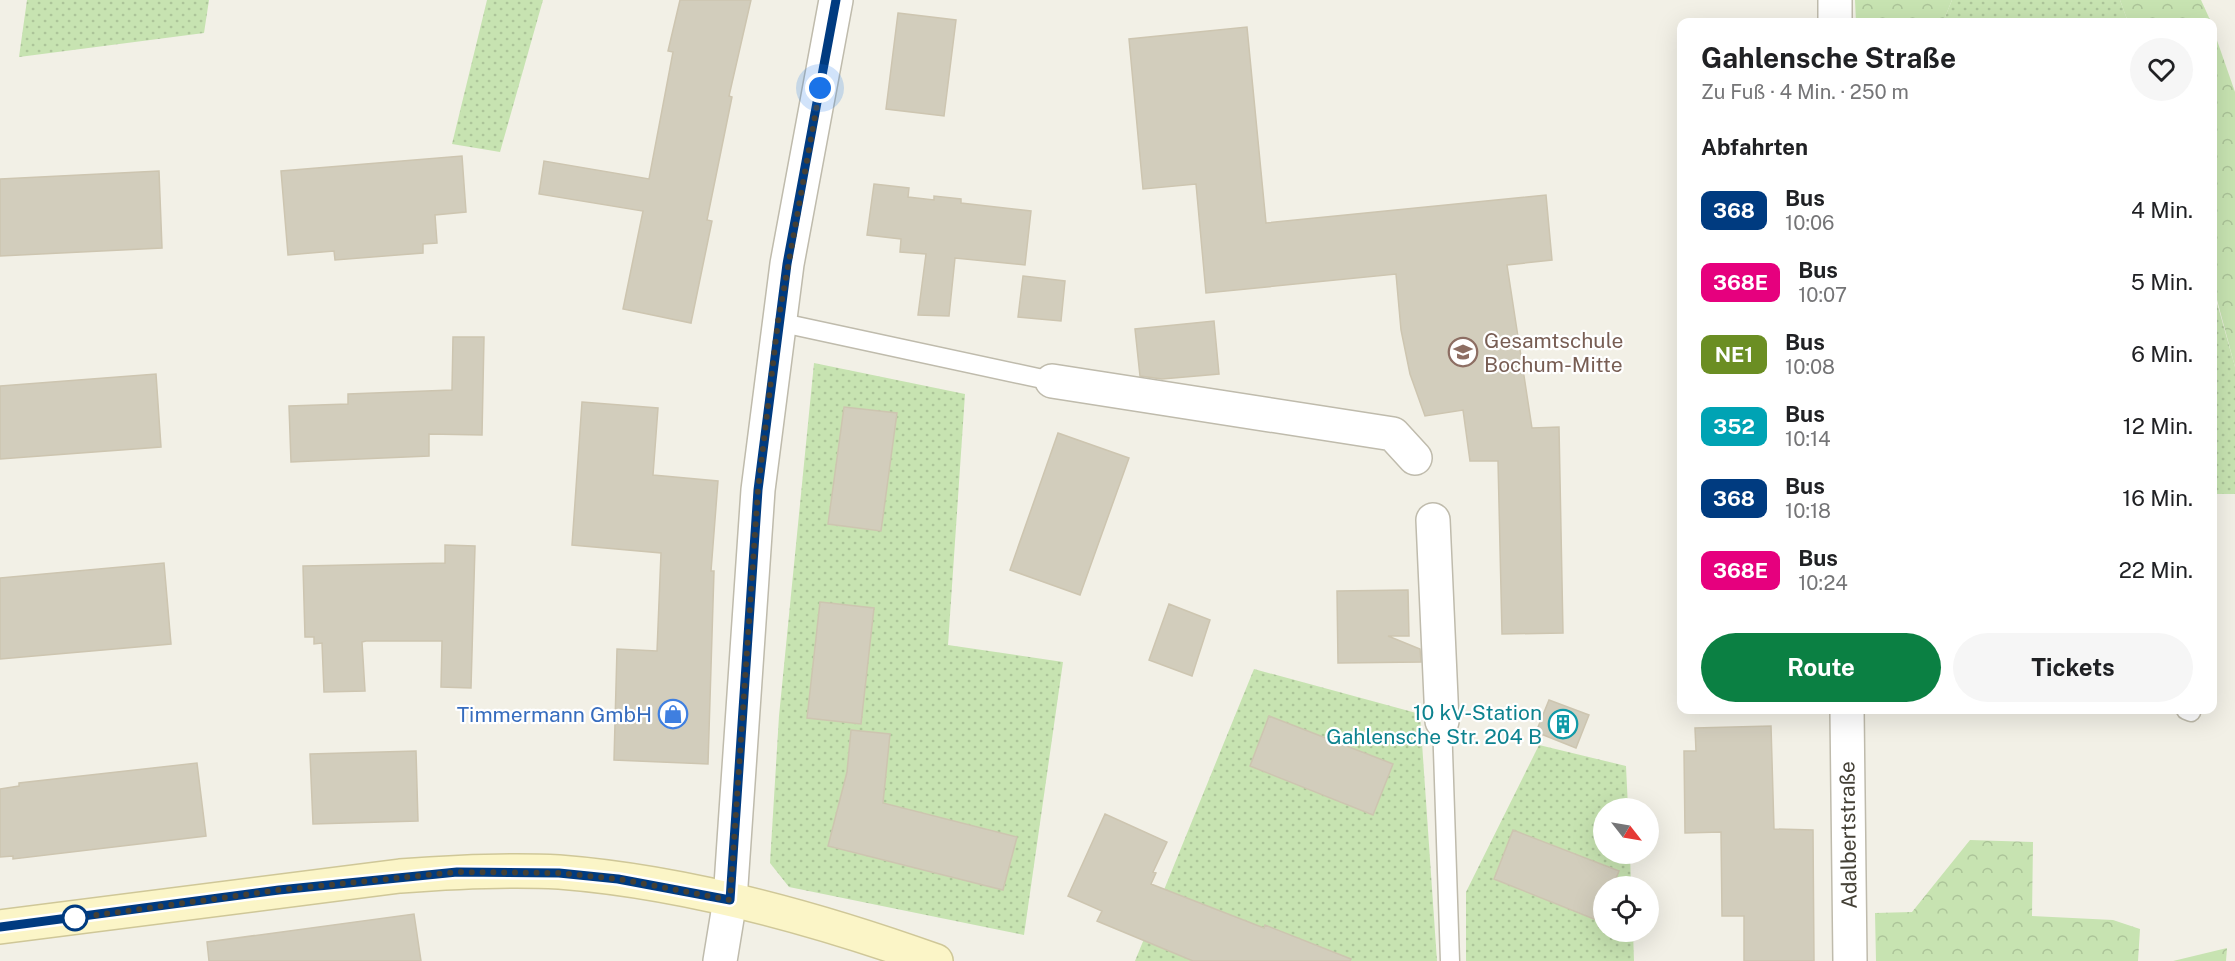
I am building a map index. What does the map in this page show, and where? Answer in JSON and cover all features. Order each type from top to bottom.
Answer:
[{"type":"street","points":[[720,961],[730,900],[752,547],[778,322],[836,0]]},
{"type":"street","points":[[1835,0],[1835,18]]},
{"type":"street","points":[[1052,381],[1393,434],[1415,458]]},
{"type":"street","points":[[1433,520],[1442,721]]},
{"type":"street","name":"Adalbertstraße","points":[[1847,714],[1850,961]]},
{"type":"street","points":[[0,927],[290,889],[457,872],[571,874],[618,879],[730,900],[879,940],[936,961]]},
{"type":"lane","points":[[778,322],[1052,381]]},
{"type":"lane","points":[[1442,721],[1450,961]]},
{"type":"green space","points":[[27,0],[209,0],[204,33],[19,57]]},
{"type":"green space","points":[[487,0],[543,0],[500,152],[452,144]]},
{"type":"green space","points":[[1855,0],[1952,0],[1945,18],[1856,18]]},
{"type":"green space","points":[[1952,0],[2120,0],[2127,18],[1945,18]]},
{"type":"green space","points":[[2120,0],[2201,0],[2209,18],[2127,18]]},
{"type":"green space","points":[[2217,40],[2235,92],[2235,367],[2217,300]]},
{"type":"green space","points":[[2217,303],[2235,367],[2235,494],[2217,494]]},
{"type":"green space","points":[[814,363],[965,394],[948,645],[1063,662],[1024,935],[789,887],[770,863],[779,716]]},
{"type":"green space","points":[[1254,669],[1420,714],[1437,961],[1135,961]]},
{"type":"green space","points":[[1539,745],[1626,766],[1628,798],[1593,798],[1593,864],[1630,864],[1631,876],[1593,876],[1593,942],[1633,942],[1634,961],[1466,961],[1466,892]]},
{"type":"green space","points":[[1970,840],[2033,842],[2032,916],[2113,920],[2140,929],[2138,961],[1876,961],[1875,913],[1912,912]]},
{"type":"green space","points":[[2227,948],[2226,961],[2173,961]]},
{"type":"building","points":[[680,0],[751,0],[729,96],[732,97],[707,220],[712,221],[691,323],[623,309],[643,211],[539,194],[544,161],[649,179],[673,52],[668,51]]},
{"type":"building","points":[[898,13],[956,20],[944,116],[886,109]]},
{"type":"building","name":"Gesamtschule Bochum-Mitte","points":[[1247,27],[1266,223],[1546,195],[1552,260],[1507,265],[1532,428],[1559,427],[1563,633],[1502,634],[1498,461],[1470,461],[1463,410],[1425,416],[1410,374],[1401,330],[1396,274],[1206,293],[1196,184],[1143,189],[1129,39]]},
{"type":"building","points":[[462,156],[466,212],[435,215],[437,243],[423,244],[423,253],[335,260],[334,251],[288,255],[281,171]]},
{"type":"building","points":[[159,171],[162,248],[0,256],[0,179]]},
{"type":"building","points":[[874,184],[909,188],[908,197],[934,200],[934,196],[961,199],[961,203],[1031,211],[1025,265],[955,258],[949,316],[918,315],[926,254],[900,252],[901,239],[867,235]]},
{"type":"building","points":[[1023,276],[1065,281],[1061,321],[1018,317]]},
{"type":"building","points":[[1214,321],[1219,374],[1162,379],[1140,376],[1135,329]]},
{"type":"building","points":[[453,337],[484,337],[482,435],[429,434],[429,456],[291,462],[289,406],[348,404],[348,394],[452,390]]},
{"type":"building","points":[[156,374],[161,447],[0,459],[0,386]]},
{"type":"building","points":[[582,402],[658,408],[653,475],[718,481],[711,571],[714,571],[708,764],[614,760],[617,649],[657,651],[661,553],[572,545]]},
{"type":"building","points":[[844,407],[897,413],[881,531],[828,524]]},
{"type":"building","points":[[1058,433],[1129,458],[1080,595],[1010,570]]},
{"type":"building","points":[[445,545],[475,546],[471,688],[441,687],[442,641],[366,641],[362,642],[365,691],[324,692],[322,643],[314,644],[314,637],[305,637],[303,566],[445,563]]},
{"type":"building","points":[[164,563],[171,644],[0,659],[0,578]]},
{"type":"building","points":[[1408,590],[1409,636],[1388,636],[1420,649],[1421,662],[1338,663],[1337,591]]},
{"type":"building","points":[[820,602],[874,608],[861,724],[807,718]]},
{"type":"building","points":[[1169,604],[1210,620],[1192,676],[1149,660]]},
{"type":"building","name":"10 kV-Station Gahlensche Str. 204 B","points":[[1549,700],[1589,715],[1576,748],[1536,732]]},
{"type":"building","points":[[1269,716],[1393,764],[1373,815],[1250,766]]},
{"type":"building","points":[[1771,726],[1774,829],[1813,830],[1814,961],[1744,961],[1744,916],[1722,916],[1721,832],[1685,833],[1684,751],[1696,751],[1695,728]]},
{"type":"building","points":[[851,730],[890,734],[883,803],[1017,837],[1003,890],[828,846],[847,772]]},
{"type":"building","points":[[416,751],[418,821],[313,824],[310,754]]},
{"type":"building","points":[[197,763],[206,836],[13,859],[13,856],[0,857],[0,789],[19,786],[19,783]]},
{"type":"building","points":[[1105,814],[1167,842],[1153,872],[1156,873],[1151,884],[1264,928],[1265,925],[1351,959],[1350,961],[1193,961],[1097,921],[1102,911],[1068,896]]},
{"type":"building","points":[[1513,830],[1593,861],[1593,864],[1601,864],[1619,871],[1617,876],[1593,876],[1593,919],[1494,879]]},
{"type":"building","points":[[414,914],[421,961],[209,961],[207,942]]},
{"type":"bus line","name":"368","points":[[0,927],[279,890],[457,872],[559,873],[618,879],[730,900],[752,547],[758,490],[787,264],[836,0]]},
{"type":"place","name":"Gesamtschule Bochum-Mitte","points":[[1463,352]]},
{"type":"place","name":"Timmermann GmbH","points":[[673,714]]},
{"type":"place","name":"10 kV-Station Gahlensche Str. 204 B","points":[[1563,724]]},
{"type":"route","points":[[75,918],[279,890],[457,872],[559,873],[618,879],[730,900],[752,547],[758,490],[778,322],[820,88]]}]
